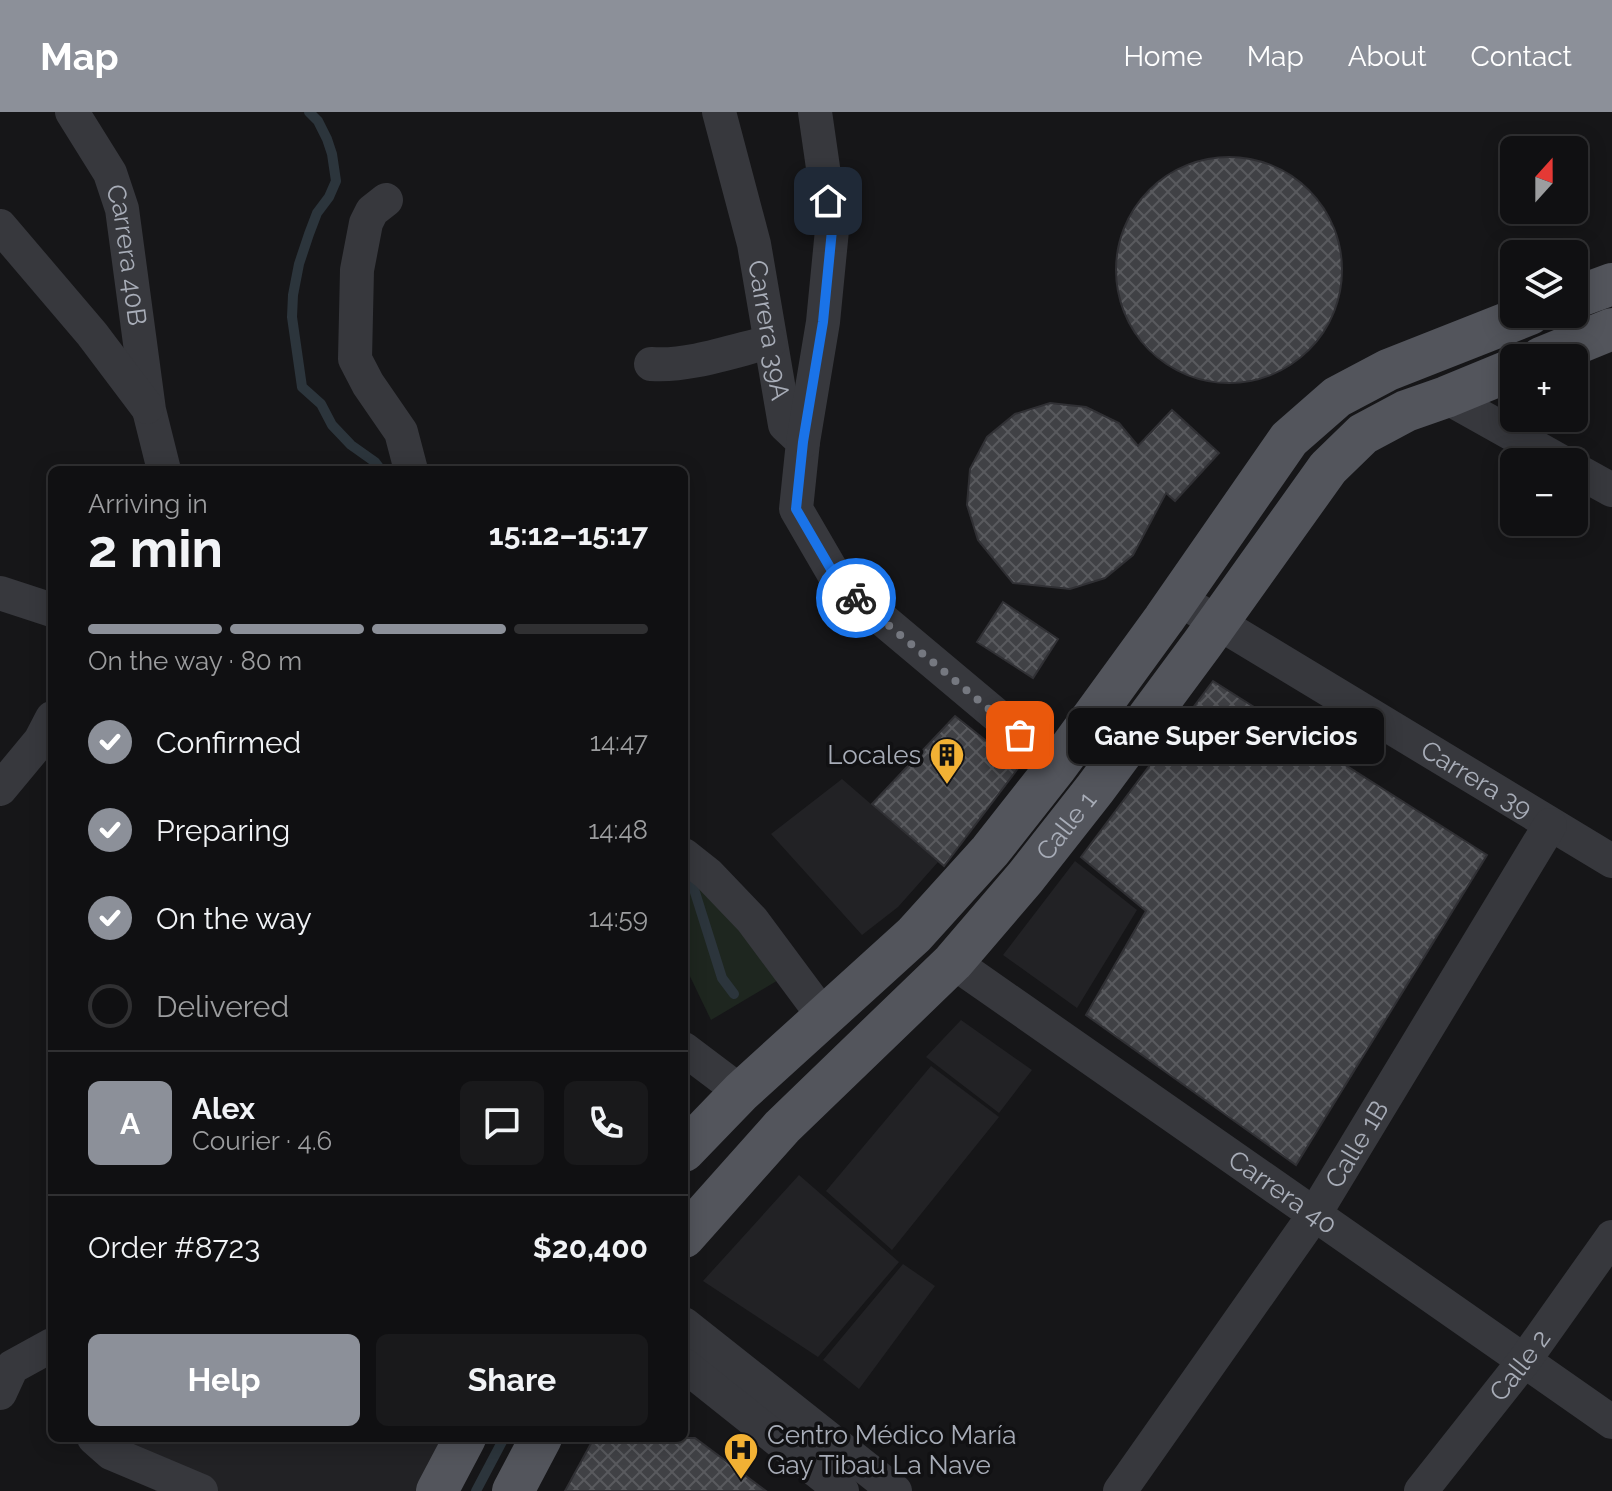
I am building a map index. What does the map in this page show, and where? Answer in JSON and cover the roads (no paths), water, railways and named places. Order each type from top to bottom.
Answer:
[{"type":"main road","points":[[1588,293],[1612,284]]},
{"type":"main road","name":"Calle 1","points":[[688,1147],[741,1092],[914,935],[990,851],[1057,766],[1289,439],[1337,397],[1388,370],[1500,326]]},
{"type":"main road","points":[[1575,344],[1612,329]]},
{"type":"main road","name":"Calle 1","points":[[688,1233],[782,1127],[953,962],[1025,878],[1086,800],[1328,468],[1363,434],[1406,411],[1500,375]]},
{"type":"main road","points":[[437,1491],[458,1442]]},
{"type":"main road","points":[[513,1491],[539,1442]]},
{"type":"street","name":"Carrera 40B","points":[[72,112],[110,173],[122,209],[149,410],[163,466]]},
{"type":"street","name":"Carrera 39A","points":[[719,112],[754,244],[785,425],[803,442]]},
{"type":"street","points":[[815,112],[832,230],[823,322],[803,442],[796,509],[839,583],[1057,766]]},
{"type":"street","points":[[386,200],[372,211],[366,223],[357,270],[355,359],[401,432],[410,466]]},
{"type":"street","name":"Carrera 40B","points":[[0,226],[92,334],[149,410]]},
{"type":"street","points":[[651,364],[667,365],[770,342]]},
{"type":"street","points":[[1446,397],[1537,448]]},
{"type":"street","points":[[1588,477],[1612,490]]},
{"type":"street","points":[[0,593],[48,609]]},
{"type":"street","name":"Carrera 39","points":[[1177,598],[1612,861]]},
{"type":"street","points":[[0,789],[40,741],[48,726]]},
{"type":"street","name":"Calle 1B","points":[[1120,1491],[1314,1215],[1550,825]]},
{"type":"street","points":[[688,858],[708,874],[752,920],[824,1017]]},
{"type":"street","name":"Carrera 40","points":[[953,962],[1612,1422]]},
{"type":"street","points":[[688,1052],[741,1092]]},
{"type":"street","name":"Calle 2","points":[[1421,1491],[1524,1361],[1612,1237]]},
{"type":"street","points":[[688,1327],[894,1491]]},
{"type":"street","points":[[0,1393],[12,1367],[48,1347]]},
{"type":"street","points":[[688,1368],[842,1491]]},
{"type":"street","points":[[99,1442],[111,1453],[201,1491]]},
{"type":"waterway","points":[[309,112],[318,121],[327,139],[336,181],[317,213],[309,234],[293,295],[292,317],[302,387],[321,404],[332,425],[351,445],[378,466]]},
{"type":"waterway","points":[[688,880],[693,886],[722,978],[734,994]]},
{"type":"waterway","points":[[476,1491],[502,1442]]},
{"type":"place","name":"Gane Super Servicios","points":[[1020,735]]},
{"type":"place","name":"Locales","points":[[947,786]]},
{"type":"place","name":"Centro Médico María Gay Tibau La Nave","points":[[741,1481]]}]
